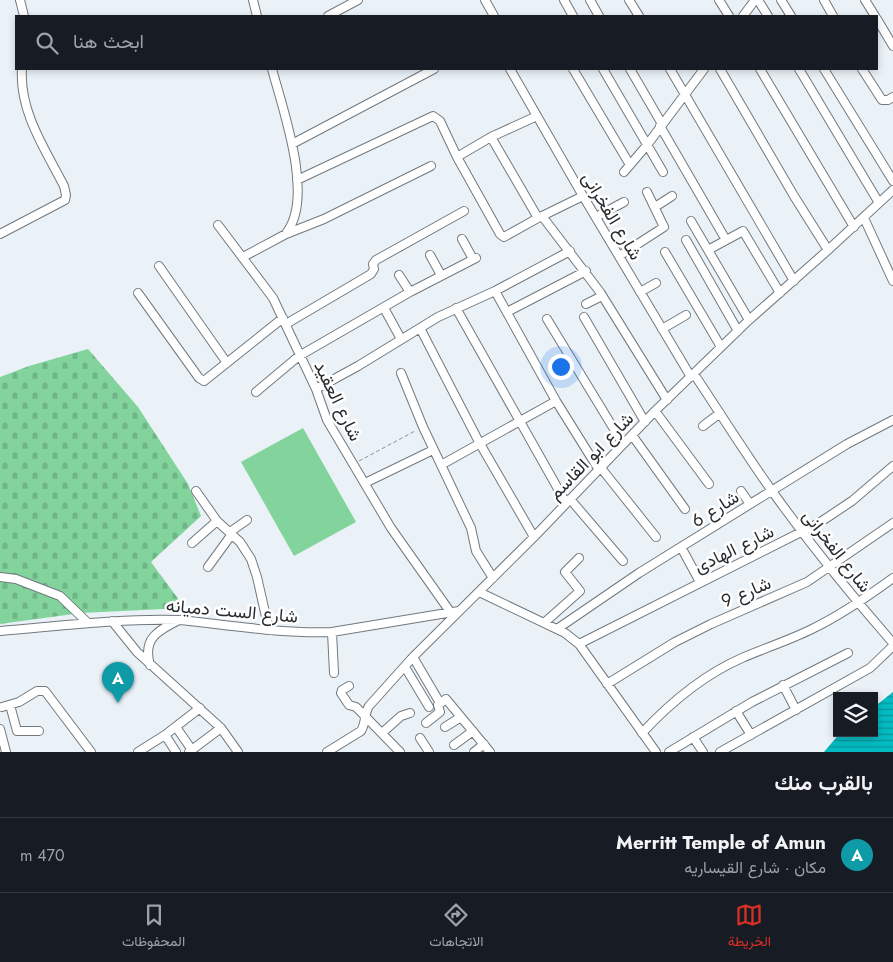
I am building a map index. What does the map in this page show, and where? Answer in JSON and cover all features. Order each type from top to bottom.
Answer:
[{"type":"street","points":[[20,0],[24,15]]},
{"type":"street","points":[[253,0],[258,15]]},
{"type":"street","points":[[330,15],[358,0]]},
{"type":"street","points":[[485,0],[493,15]]},
{"type":"street","points":[[564,0],[572,15]]},
{"type":"street","points":[[590,0],[598,15]]},
{"type":"street","points":[[629,0],[638,15]]},
{"type":"street","points":[[719,0],[728,15]]},
{"type":"street","points":[[745,15],[756,0],[767,15]]},
{"type":"street","points":[[781,0],[790,15]]},
{"type":"street","points":[[824,0],[832,15]]},
{"type":"street","points":[[865,0],[874,15]]},
{"type":"street","points":[[878,21],[893,46]]},
{"type":"street","points":[[0,234],[65,200],[66,195],[64,186],[30,117],[22,94],[22,70]]},
{"type":"street","points":[[272,70],[292,144],[297,180],[297,213],[293,224],[286,234]]},
{"type":"street","points":[[292,144],[432,70]]},
{"type":"street","name":"شارع الفخرانى","points":[[511,70],[662,329],[802,532],[893,644]]},
{"type":"street","points":[[574,70],[630,165]]},
{"type":"street","points":[[604,70],[663,172]]},
{"type":"street","points":[[631,70],[726,240]]},
{"type":"street","points":[[671,70],[794,281]]},
{"type":"street","points":[[624,172],[647,145],[703,70]]},
{"type":"street","points":[[721,70],[794,196],[828,250]]},
{"type":"street","points":[[761,70],[854,227]]},
{"type":"street","points":[[799,70],[879,203]]},
{"type":"street","points":[[825,70],[893,180]]},
{"type":"street","points":[[863,70],[882,100],[885,101],[893,97]]},
{"type":"street","points":[[457,157],[537,116]]},
{"type":"street","points":[[297,180],[431,117],[435,117],[439,119],[457,157],[500,234],[504,237],[583,196]]},
{"type":"street","points":[[492,138],[540,217],[586,271],[667,400]]},
{"type":"street","points":[[243,257],[286,234],[324,219],[431,166]]},
{"type":"street","name":"شارع ابو القاسم","points":[[327,752],[364,727],[369,706],[413,657],[455,612],[479,592],[534,537],[655,411],[749,320],[893,190]]},
{"type":"street","points":[[619,256],[664,227],[647,192]]},
{"type":"street","points":[[655,207],[672,196]]},
{"type":"street","points":[[596,218],[624,202]]},
{"type":"street","points":[[138,293],[200,380],[206,379],[285,321],[371,274],[376,260],[464,211]]},
{"type":"street","points":[[864,218],[892,277]]},
{"type":"street","points":[[691,221],[749,320]]},
{"type":"street","name":"شارع العقيد","points":[[218,225],[268,290],[285,321],[299,356],[316,388],[324,416],[391,528],[455,612]]},
{"type":"street","points":[[708,250],[743,230],[780,293]]},
{"type":"street","points":[[256,392],[299,356],[410,292],[475,259],[462,239]]},
{"type":"street","points":[[686,240],[738,331]]},
{"type":"street","points":[[316,388],[358,366],[456,308],[495,291],[570,251]]},
{"type":"street","points":[[665,252],[721,347]]},
{"type":"street","points":[[430,255],[441,275]]},
{"type":"street","points":[[159,266],[227,362]]},
{"type":"street","points":[[507,312],[586,271]]},
{"type":"street","points":[[400,275],[410,292]]},
{"type":"street","points":[[640,292],[656,283]]},
{"type":"street","points":[[495,291],[556,401],[600,469],[656,537]]},
{"type":"street","points":[[586,304],[602,296]]},
{"type":"street","points":[[384,308],[401,340]]},
{"type":"street","points":[[456,308],[519,421],[568,501],[623,561]]},
{"type":"street","points":[[662,329],[686,315]]},
{"type":"street","points":[[584,317],[645,422]]},
{"type":"street","points":[[548,319],[623,444]]},
{"type":"street","points":[[420,328],[480,442],[534,537]]},
{"type":"street","points":[[401,373],[433,450],[471,528],[476,551],[493,578]]},
{"type":"street","points":[[441,465],[556,401]]},
{"type":"street","points":[[655,411],[709,484]]},
{"type":"street","points":[[704,426],[720,413]]},
{"type":"street","name":"شارع 6","points":[[557,629],[614,590],[750,504],[847,444],[893,420]]},
{"type":"street","points":[[632,435],[685,509]]},
{"type":"street","points":[[365,483],[433,450]]},
{"type":"street","name":"شارع الهادى","points":[[579,644],[802,532],[852,501],[893,466]]},
{"type":"street","points":[[196,491],[217,520],[246,550],[254,568],[269,630]]},
{"type":"street","points":[[741,491],[750,504]]},
{"type":"street","points":[[192,543],[217,520]]},
{"type":"street","points":[[208,567],[231,533],[247,520]]},
{"type":"street","name":"شارع 9","points":[[607,684],[675,642],[747,607],[802,584],[893,523]]},
{"type":"street","points":[[681,548],[700,582]]},
{"type":"street","points":[[544,623],[580,591],[565,572],[579,558]]},
{"type":"street","points":[[0,577],[16,579],[60,596],[88,623]]},
{"type":"street","points":[[642,733],[678,698],[718,670],[812,629],[858,603],[893,578]]},
{"type":"street","points":[[479,592],[557,629],[579,644],[656,752]]},
{"type":"street","name":"شارع الست دميانه","points":[[0,631],[112,621],[180,620],[290,632],[332,632],[455,612]]},
{"type":"street","points":[[150,664],[148,650],[152,637],[157,632],[180,620]]},
{"type":"street","points":[[112,621],[137,652],[221,728],[238,752]]},
{"type":"street","points":[[332,632],[334,673]]},
{"type":"street","points":[[720,752],[870,668],[893,644]]},
{"type":"street","points":[[669,752],[783,685],[848,653]]},
{"type":"street","points":[[413,657],[440,703],[438,705],[440,712],[426,723]]},
{"type":"street","points":[[405,667],[429,707]]},
{"type":"street","points":[[783,685],[796,710]]},
{"type":"street","points":[[349,686],[342,690],[341,694],[349,704],[356,707],[400,752]]},
{"type":"street","points":[[40,730],[17,731],[3,706],[37,691],[45,691],[91,752]]},
{"type":"street","points":[[440,703],[446,699],[490,752]]},
{"type":"street","points":[[141,751],[200,708]]},
{"type":"street","points":[[736,711],[751,735]]},
{"type":"street","points":[[382,733],[401,716],[410,713]]},
{"type":"street","points":[[445,727],[461,717]]},
{"type":"street","points":[[176,727],[190,751],[221,728]]},
{"type":"street","points":[[0,729],[6,752]]},
{"type":"street","points":[[454,745],[475,733],[485,730]]},
{"type":"street","points":[[165,735],[176,752]]},
{"type":"street","points":[[693,737],[703,752]]},
{"type":"street","points":[[420,738],[429,752]]},
{"type":"street","points":[[474,752],[484,744]]},
{"type":"path","points":[[354,464],[423,427]]},
{"type":"green space","points":[[88,349],[138,407],[188,484],[201,516],[151,562],[185,608],[81,613],[0,624],[0,377],[29,366]]},
{"type":"green space","points":[[303,428],[356,522],[294,556],[241,462]]},
{"type":"water","points":[[893,692],[893,752],[824,752],[837,737],[878,737],[878,704]]},
{"type":"place","name":"Merritt Temple of Amun","points":[[118,703]]}]
